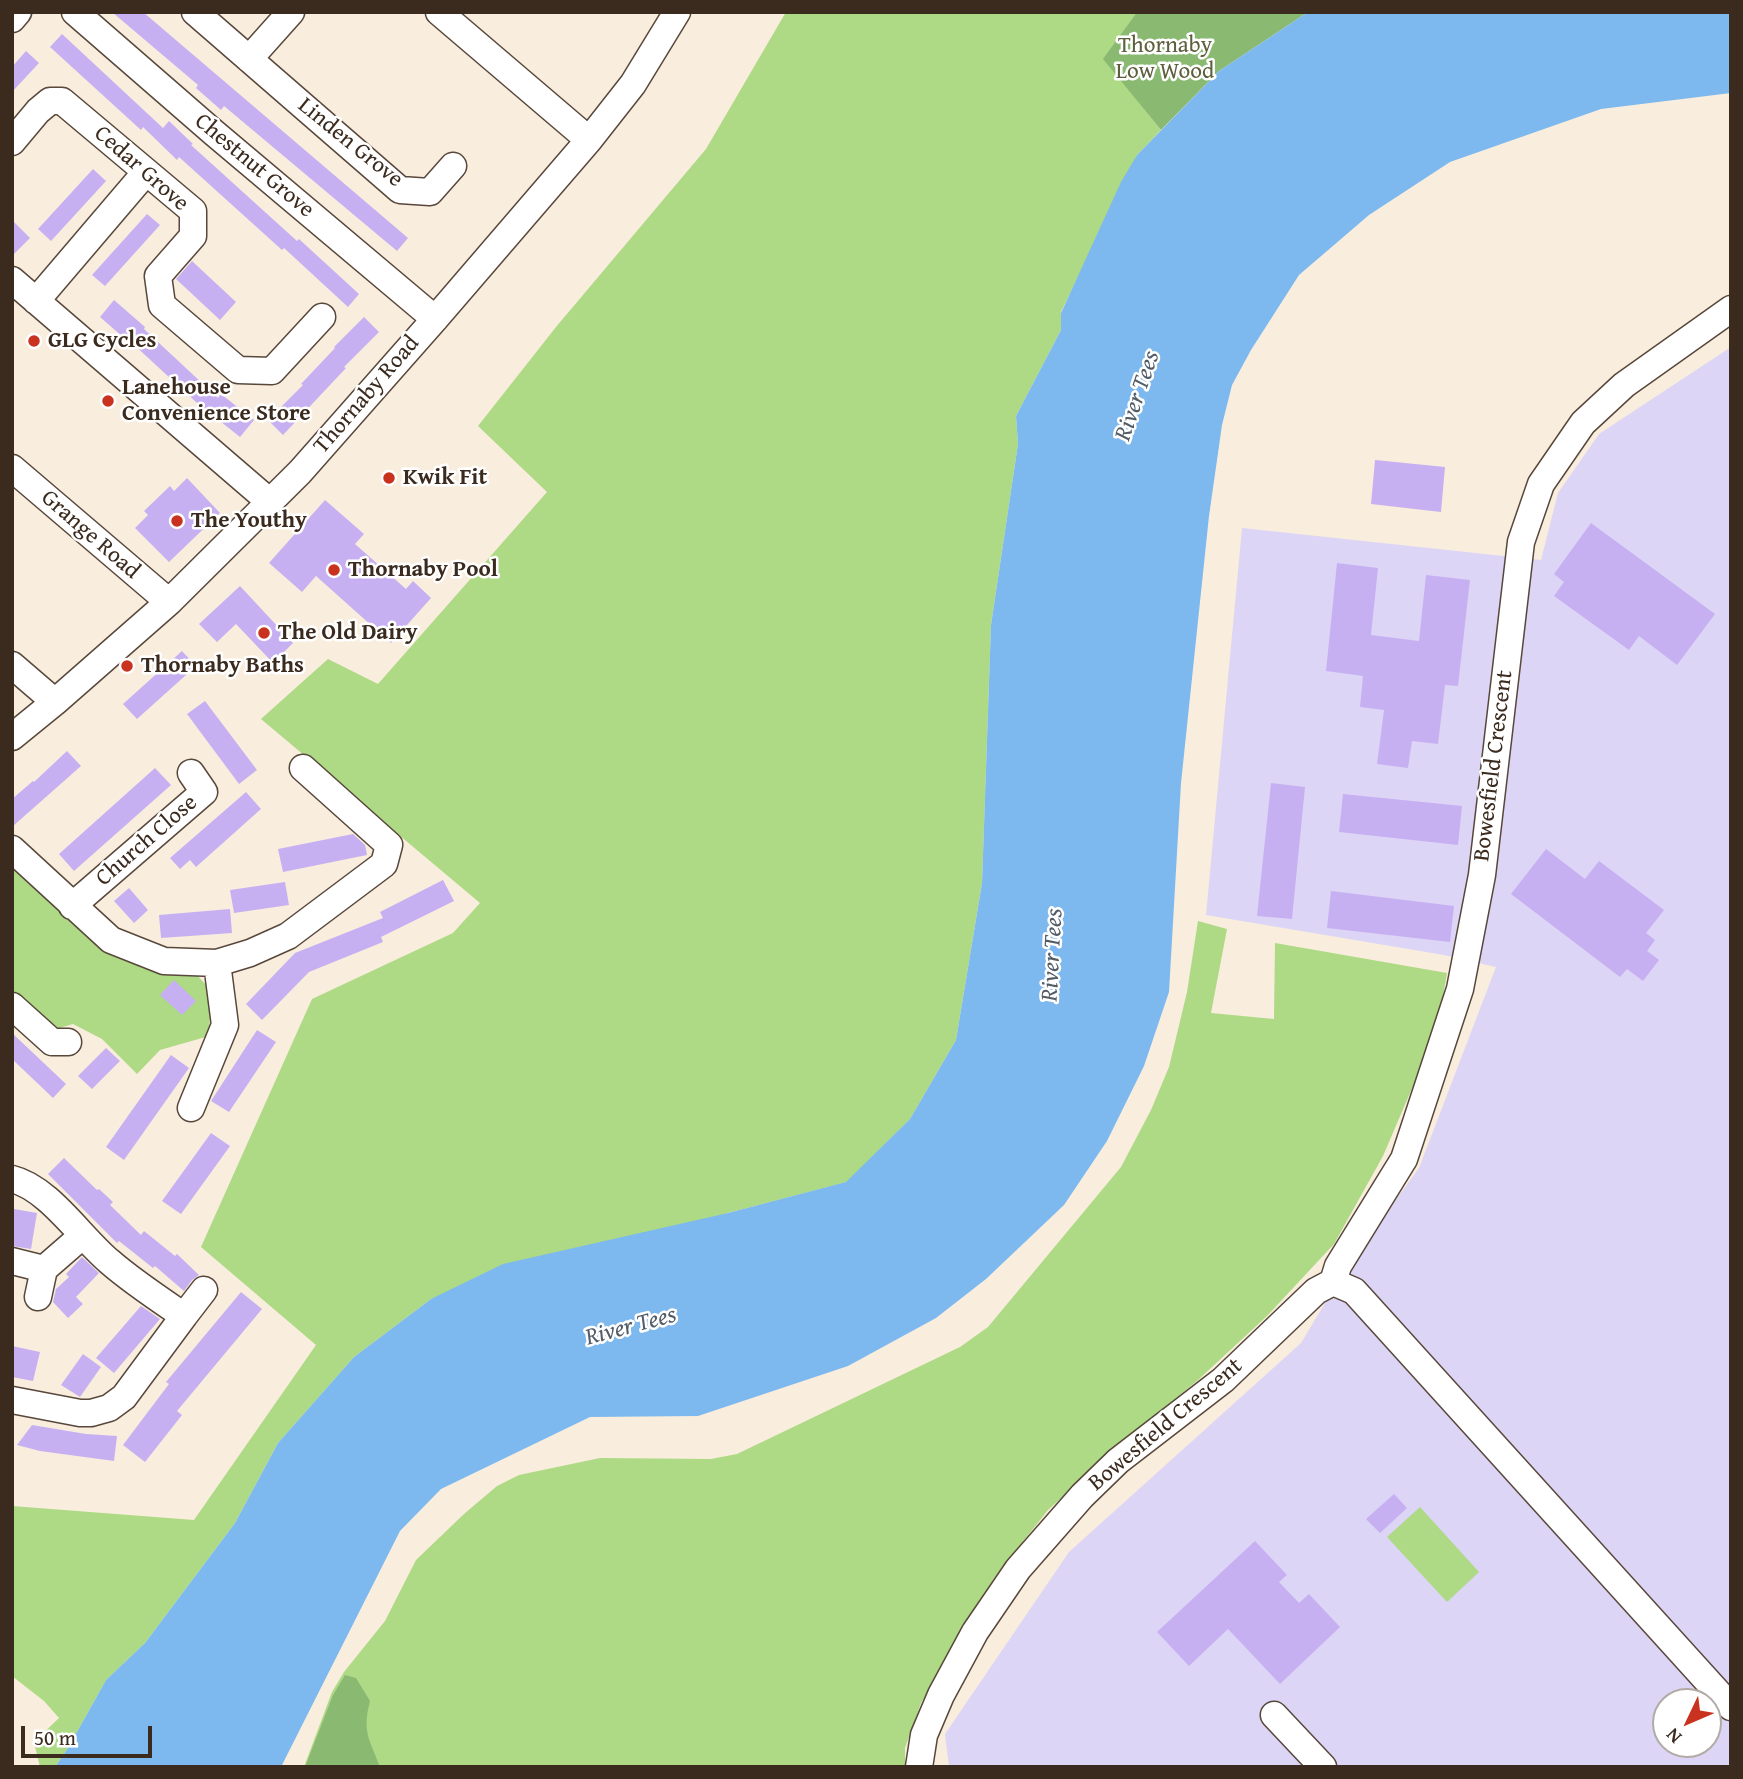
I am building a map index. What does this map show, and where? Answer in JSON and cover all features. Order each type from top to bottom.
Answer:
[{"type":"street","points":[[12,19],[18,12]]},
{"type":"street","name":"Chestnut Grove","points":[[75,12],[435,319]]},
{"type":"street","name":"Linden Grove","points":[[195,12],[400,190],[430,192],[453,166]]},
{"type":"street","points":[[249,59],[291,12]]},
{"type":"street","points":[[439,12],[589,140]]},
{"type":"street","name":"Thornaby Road","points":[[12,737],[169,602],[300,472],[589,140],[633,84],[677,12]]},
{"type":"street","name":"Cedar Grove","points":[[12,142],[38,111],[50,102],[62,102],[193,211],[192,236],[158,276],[162,304],[238,370],[272,371],[322,317]]},
{"type":"street","points":[[36,300],[146,172]]},
{"type":"street","points":[[12,281],[270,502]]},
{"type":"street","name":"Bowesfield Crescent","points":[[919,1767],[924,1735],[941,1695],[975,1632],[1018,1569],[1082,1496],[1118,1461],[1223,1380],[1316,1291],[1333,1282],[1338,1266],[1404,1158],[1460,989],[1482,875],[1521,542],[1541,484],[1583,423],[1615,393],[1731,309]]},
{"type":"street","name":"Grange Road","points":[[12,468],[169,602]]},
{"type":"street","points":[[12,665],[55,702]]},
{"type":"street","points":[[12,849],[111,940],[164,961],[217,963],[250,953],[288,936],[384,864],[388,845],[303,768]]},
{"type":"street","name":"Church Close","points":[[72,906],[204,792],[191,773]]},
{"type":"street","points":[[191,1108],[225,1025],[217,963]]},
{"type":"street","points":[[12,1006],[52,1042],[68,1042]]},
{"type":"street","points":[[12,1179],[33,1187],[47,1198],[110,1262],[184,1316]]},
{"type":"street","points":[[38,1297],[44,1269],[82,1236]]},
{"type":"street","points":[[12,1261],[44,1269]]},
{"type":"street","points":[[1333,1282],[1354,1291],[1731,1707]]},
{"type":"street","points":[[12,1400],[80,1413],[109,1408],[124,1396],[204,1290]]},
{"type":"street","points":[[1274,1715],[1323,1767]]},
{"type":"shaded area","points":[[1731,347],[1731,1767],[949,1767],[945,1734],[1069,1552],[1301,1343],[1346,1268],[1419,1168],[1496,967],[1444,955],[1206,915],[1242,528],[1541,560],[1558,493],[1599,434]]},
{"type":"green space","points":[[786,12],[1137,12],[1104,59],[1161,130],[1137,155],[1061,312],[1061,330],[1016,416],[1018,444],[991,625],[982,883],[956,1040],[910,1119],[847,1182],[728,1213],[431,1299],[354,1357],[278,1443],[235,1523],[145,1643],[106,1680],[55,1767],[40,1767],[34,1742],[59,1718],[44,1701],[12,1676],[12,1506],[194,1520],[316,1345],[201,1247],[312,999],[453,933],[480,903],[261,719],[328,659],[378,684],[547,492],[478,426],[556,327],[706,149]]},
{"type":"green space","name":"Thornaby Low Wood","points":[[1137,12],[1308,12],[1219,71],[1161,130],[1103,59]]},
{"type":"green space","points":[[12,861],[79,929],[116,954],[193,971],[211,990],[209,1036],[160,1050],[137,1074],[102,1039],[73,1024],[49,1031],[12,995]]},
{"type":"green space","points":[[1198,921],[1227,929],[1211,1013],[1274,1019],[1275,943],[1447,973],[1441,1007],[1419,1072],[1383,1156],[1334,1244],[1267,1316],[1198,1380],[1138,1429],[1048,1510],[994,1578],[921,1703],[905,1748],[905,1767],[304,1767],[332,1692],[344,1672],[385,1621],[416,1560],[497,1486],[519,1475],[600,1458],[711,1459],[737,1454],[960,1347],[988,1327],[1121,1167],[1151,1110],[1169,1067],[1187,992]]},
{"type":"green space","points":[[1420,1507],[1479,1572],[1447,1602],[1387,1537]]},
{"type":"green space","points":[[345,1675],[356,1678],[370,1701],[367,1728],[380,1767],[305,1767],[333,1695]]},
{"type":"water","name":"River Tees","points":[[1308,12],[1731,12],[1731,93],[1601,109],[1450,162],[1369,215],[1299,275],[1251,350],[1232,385],[1222,425],[1209,516],[1181,783],[1169,992],[1144,1066],[1107,1141],[1064,1205],[986,1279],[936,1318],[848,1366],[698,1416],[590,1417],[441,1489],[400,1531],[281,1767],[55,1767],[106,1680],[145,1643],[235,1523],[278,1443],[354,1357],[431,1299],[503,1264],[728,1213],[846,1182],[910,1119],[956,1040],[982,883],[991,625],[1018,444],[1016,416],[1061,330],[1061,313],[1121,182],[1137,155],[1219,71]]},
{"type":"building","points":[[112,12],[143,12],[408,238],[397,251],[224,106],[221,110],[196,88],[198,85]]},
{"type":"building","points":[[62,34],[163,128],[169,121],[193,144],[191,145],[359,294],[348,307],[179,157],[177,160],[143,127],[141,130],[50,47]]},
{"type":"building","points":[[26,51],[39,63],[12,92],[12,67]]},
{"type":"building","points":[[93,169],[106,181],[51,241],[38,229]]},
{"type":"building","points":[[147,214],[160,225],[105,286],[92,275]]},
{"type":"building","points":[[12,220],[30,238],[12,256]]},
{"type":"building","points":[[192,261],[236,302],[220,320],[176,279]]},
{"type":"building","points":[[114,300],[218,398],[221,394],[254,420],[240,437],[100,317]]},
{"type":"building","points":[[364,317],[379,332],[283,435],[268,420]]},
{"type":"building","points":[[1375,460],[1445,467],[1441,512],[1371,504]]},
{"type":"building","name":"The Youthy","points":[[187,478],[220,513],[169,562],[135,528],[148,515],[144,511],[170,486],[174,491]]},
{"type":"building","name":"Thornaby Pool","points":[[325,500],[364,534],[355,544],[406,589],[413,581],[431,598],[391,643],[316,576],[302,592],[269,563]]},
{"type":"building","points":[[1591,523],[1715,614],[1677,665],[1639,636],[1629,650],[1554,596],[1564,582],[1554,574]]},
{"type":"building","points":[[1337,563],[1378,568],[1371,635],[1419,641],[1426,575],[1470,580],[1458,686],[1445,685],[1438,744],[1412,741],[1408,768],[1377,764],[1384,710],[1360,707],[1363,676],[1326,671]]},
{"type":"building","name":"The Old Dairy","points":[[240,586],[293,643],[273,663],[236,624],[217,642],[199,624]]},
{"type":"building","points":[[182,651],[196,666],[137,719],[123,704]]},
{"type":"building","points":[[205,701],[257,770],[239,784],[187,714]]},
{"type":"building","points":[[67,751],[81,766],[12,827],[12,799]]},
{"type":"building","points":[[155,768],[171,785],[74,871],[59,854]]},
{"type":"building","points":[[1271,783],[1305,787],[1292,919],[1257,916]]},
{"type":"building","points":[[246,792],[261,809],[196,867],[190,860],[180,869],[170,858]]},
{"type":"building","points":[[1343,794],[1462,806],[1458,845],[1339,832]]},
{"type":"building","points":[[353,834],[365,845],[367,855],[283,872],[278,849]]},
{"type":"building","points":[[1546,849],[1585,879],[1599,861],[1664,910],[1646,933],[1655,940],[1647,951],[1659,960],[1643,981],[1627,969],[1620,977],[1511,894]]},
{"type":"building","points":[[443,880],[454,901],[381,937],[383,942],[309,972],[262,1020],[246,1004],[295,953],[383,918],[380,912]]},
{"type":"building","points":[[285,882],[289,905],[234,913],[230,890]]},
{"type":"building","points":[[129,888],[148,910],[134,923],[114,901]]},
{"type":"building","points":[[1331,891],[1454,906],[1450,942],[1327,928]]},
{"type":"building","points":[[230,909],[232,933],[161,938],[159,915]]},
{"type":"building","points":[[174,980],[196,1001],[182,1015],[160,995]]},
{"type":"building","points":[[257,1030],[276,1042],[229,1112],[211,1101]]},
{"type":"building","points":[[12,1033],[66,1084],[53,1098],[12,1059]]},
{"type":"building","points":[[106,1048],[120,1061],[92,1089],[78,1076]]},
{"type":"building","points":[[171,1055],[189,1068],[124,1160],[106,1147]]},
{"type":"building","points":[[211,1133],[230,1146],[181,1214],[162,1201]]},
{"type":"building","points":[[64,1158],[113,1202],[110,1205],[141,1235],[144,1231],[175,1256],[177,1254],[199,1275],[184,1291],[155,1266],[153,1268],[119,1241],[117,1243],[48,1174]]},
{"type":"building","points":[[14,1209],[37,1213],[31,1249],[12,1246]]},
{"type":"building","points":[[82,1257],[99,1273],[76,1297],[83,1304],[68,1318],[53,1302],[56,1289],[69,1277],[66,1274]]},
{"type":"building","points":[[241,1292],[262,1309],[177,1411],[182,1415],[145,1462],[123,1445],[169,1384],[166,1382]]},
{"type":"building","points":[[141,1306],[160,1319],[114,1373],[96,1358]]},
{"type":"building","points":[[12,1346],[40,1352],[33,1381],[12,1377]]},
{"type":"building","points":[[83,1354],[101,1367],[80,1397],[61,1385]]},
{"type":"building","points":[[32,1425],[117,1436],[114,1461],[40,1451],[17,1445]]},
{"type":"building","points":[[1394,1494],[1407,1508],[1380,1533],[1366,1519]]},
{"type":"building","points":[[1255,1541],[1287,1575],[1279,1582],[1299,1603],[1309,1594],[1340,1627],[1280,1684],[1228,1629],[1189,1666],[1157,1632]]},
{"type":"place","name":"GLG Cycles","points":[[34,341]]},
{"type":"place","name":"Lanehouse Convenience Store","points":[[108,401]]},
{"type":"place","name":"Kwik Fit","points":[[389,478]]},
{"type":"place","name":"The Youthy","points":[[177,521]]},
{"type":"place","name":"Thornaby Pool","points":[[334,570]]},
{"type":"place","name":"The Old Dairy","points":[[264,633]]},
{"type":"place","name":"Thornaby Baths","points":[[127,666]]}]
